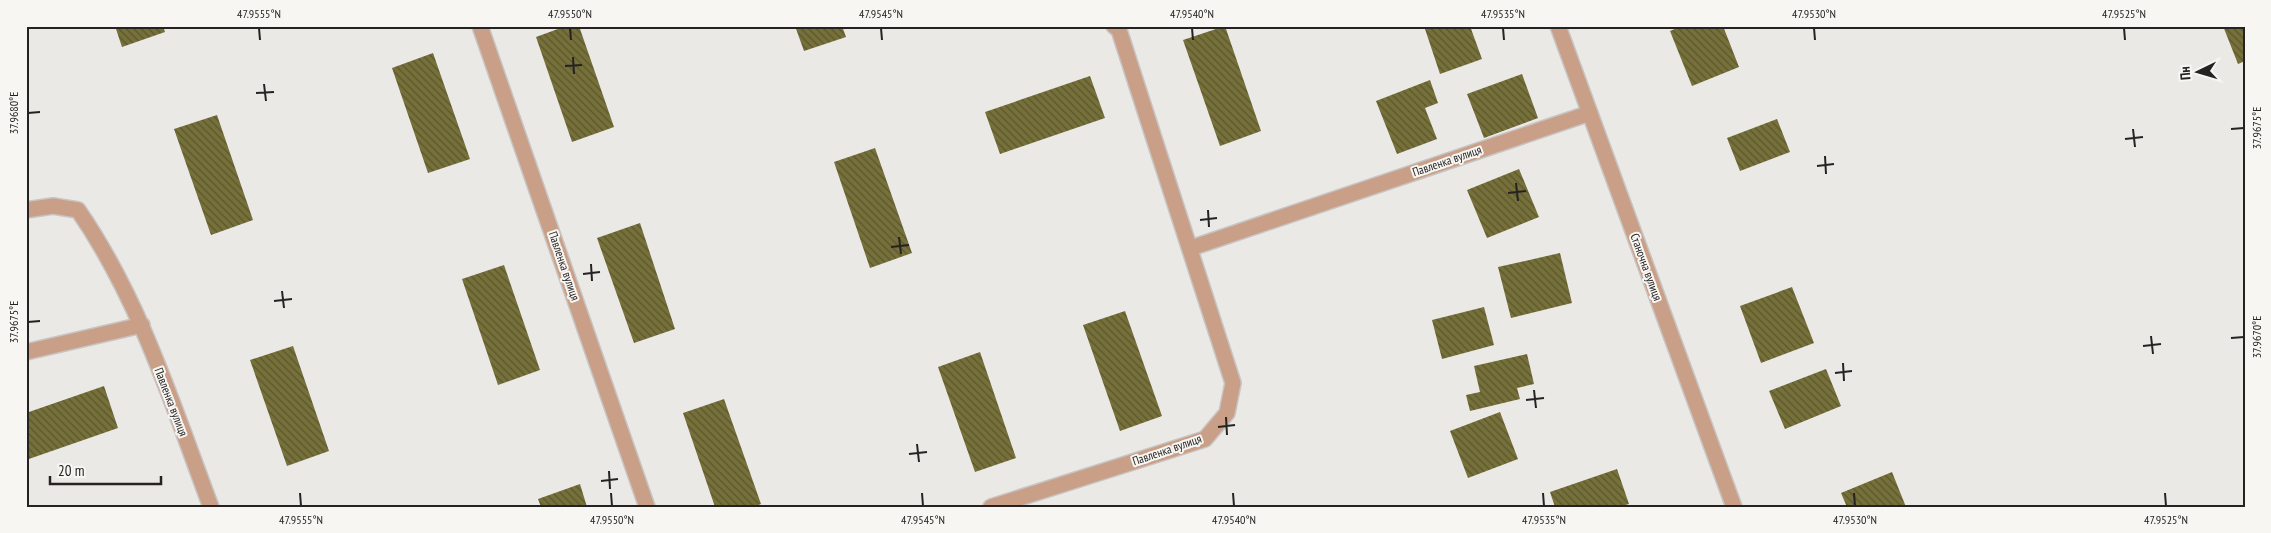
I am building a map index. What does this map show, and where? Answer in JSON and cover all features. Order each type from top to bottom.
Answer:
[{"type":"street","name":"Павленка вулиця","points":[[480,26],[648,507]]},
{"type":"street","name":"Павленка вулиця","points":[[991,507],[1205,439],[1227,413],[1234,383],[1119,30],[1114,26]]},
{"type":"street","name":"Станочна вулиця","points":[[1558,26],[1734,507]]},
{"type":"street","name":"Павленка вулиця","points":[[1190,248],[1590,113]]},
{"type":"street","name":"Павленка вулиця","points":[[26,210],[53,206],[78,210],[93,232],[142,325],[211,507]]},
{"type":"street","points":[[26,352],[142,325]]},
{"type":"building","points":[[115,26],[163,26],[165,32],[122,47]]},
{"type":"building","points":[[566,26],[579,26],[614,127],[572,142],[536,37]]},
{"type":"building","points":[[795,26],[842,26],[846,37],[804,51]]},
{"type":"building","points":[[1225,26],[1261,131],[1220,146],[1183,40]]},
{"type":"building","points":[[1424,26],[1470,26],[1482,59],[1440,74]]},
{"type":"building","points":[[1682,26],[1723,26],[1739,67],[1692,86],[1670,31]]},
{"type":"building","points":[[2223,26],[2245,26],[2245,61],[2238,64]]},
{"type":"building","points":[[433,53],[470,159],[428,173],[392,68]]},
{"type":"building","points":[[1522,74],[1538,118],[1484,138],[1467,94]]},
{"type":"building","points":[[1090,76],[1105,118],[1000,154],[985,112]]},
{"type":"building","points":[[1430,80],[1438,103],[1425,108],[1437,139],[1397,154],[1376,101]]},
{"type":"building","points":[[217,115],[253,220],[211,235],[174,129]]},
{"type":"building","points":[[1777,119],[1790,152],[1740,171],[1727,138]]},
{"type":"building","points":[[875,148],[912,253],[870,268],[834,162]]},
{"type":"building","points":[[1519,169],[1539,217],[1487,238],[1467,190]]},
{"type":"building","points":[[640,223],[675,329],[634,343],[597,238]]},
{"type":"building","points":[[1560,253],[1572,303],[1511,318],[1498,267]]},
{"type":"building","points":[[504,265],[540,370],[498,385],[462,279]]},
{"type":"building","points":[[1792,287],[1814,343],[1761,363],[1740,306]]},
{"type":"building","points":[[1484,307],[1494,345],[1442,359],[1432,320]]},
{"type":"building","points":[[1125,311],[1162,416],[1120,431],[1083,325]]},
{"type":"building","points":[[293,346],[329,451],[287,466],[250,360]]},
{"type":"building","points":[[980,352],[1016,458],[975,472],[938,367]]},
{"type":"building","points":[[1527,354],[1534,384],[1517,388],[1520,399],[1470,411],[1466,395],[1480,392],[1474,366]]},
{"type":"building","points":[[1826,369],[1841,406],[1785,429],[1769,391]]},
{"type":"building","points":[[104,386],[118,428],[26,460],[26,413]]},
{"type":"building","points":[[724,399],[761,504],[753,507],[715,507],[683,413]]},
{"type":"building","points":[[1500,412],[1518,459],[1468,478],[1450,431]]},
{"type":"building","points":[[1617,469],[1629,504],[1619,507],[1555,507],[1550,492]]},
{"type":"building","points":[[1892,472],[1906,507],[1847,507],[1841,493]]},
{"type":"building","points":[[580,484],[587,507],[541,507],[538,499]]}]
